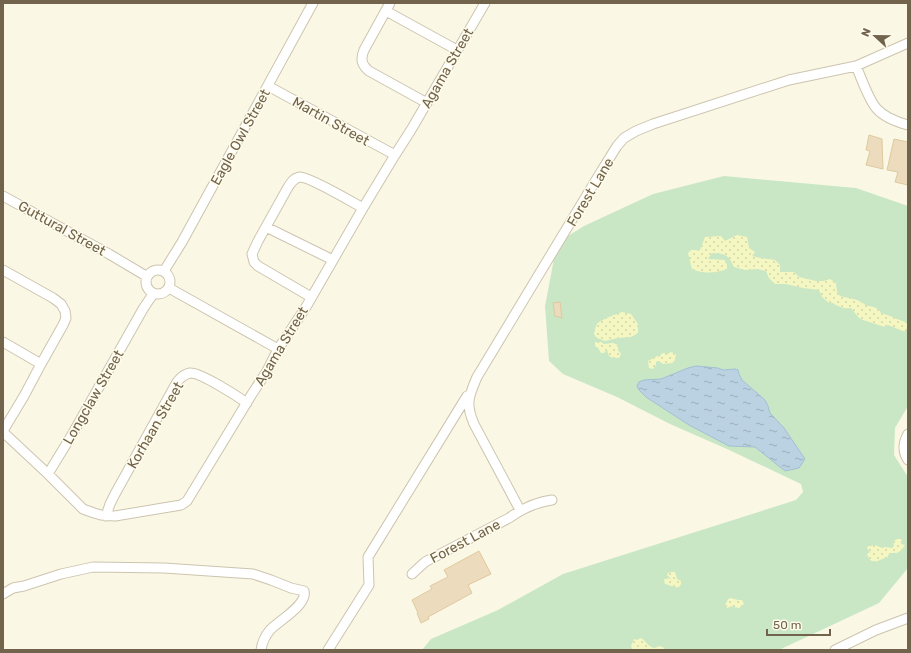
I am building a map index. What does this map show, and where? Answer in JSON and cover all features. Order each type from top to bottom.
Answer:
[{"type":"street","name":"Eagle Owl Street","points":[[164,271],[182,242],[313,3]]},
{"type":"street","name":"Agama Street","points":[[3,432],[84,508],[94,514],[115,516],[181,505],[187,501],[267,371],[278,349],[311,297],[395,155],[412,130],[485,3]]},
{"type":"street","points":[[427,103],[366,69],[362,62],[361,56],[376,27],[388,7],[457,50]]},
{"type":"street","name":"Forest Lane","points":[[520,510],[471,419],[468,404],[469,396],[478,377],[617,146],[624,138],[653,124],[789,80],[856,66],[908,43]]},
{"type":"street","points":[[856,66],[876,109],[888,118],[908,125]]},
{"type":"street","name":"Martin Street","points":[[268,86],[395,155]]},
{"type":"street","points":[[311,297],[263,269],[254,262],[254,250],[288,186],[292,181],[303,177],[363,208]]},
{"type":"street","name":"Guttural Street","points":[[3,196],[146,276]]},
{"type":"street","points":[[266,227],[333,260]]},
{"type":"street","points":[[158,269],[164,271],[168,274],[170,281],[169,288],[164,293],[159,295],[152,294],[147,289],[145,282],[146,276],[154,270],[158,269]]},
{"type":"street","points":[[3,270],[61,304],[65,311],[66,318],[3,432]]},
{"type":"street","points":[[169,288],[278,349]]},
{"type":"street","name":"Longclaw Street","points":[[48,474],[152,294]]},
{"type":"street","points":[[3,342],[41,364]]},
{"type":"street","name":"Korhaan Street","points":[[106,516],[115,494],[180,378],[189,373],[193,373],[209,380],[247,403]]},
{"type":"street","points":[[328,650],[369,585],[368,557],[471,390]]},
{"type":"street","points":[[908,434],[904,445],[905,454],[908,460]]},
{"type":"street","name":"Forest Lane","points":[[412,574],[425,562],[509,518],[520,510],[535,503],[552,500]]},
{"type":"street","points":[[3,594],[13,588],[72,571],[93,567],[141,567],[238,572],[264,577],[291,588],[304,591],[305,595],[301,602],[270,630],[262,642],[261,650]]},
{"type":"street","points":[[835,650],[876,630],[908,618]]},
{"type":"shaded area","points":[[724,176],[856,188],[908,206],[908,406],[895,428],[894,455],[908,477],[908,568],[879,603],[779,650],[422,650],[431,639],[498,610],[563,574],[796,500],[803,492],[801,484],[670,424],[617,397],[563,374],[549,361],[545,306],[554,259],[558,247],[562,241],[584,226],[653,194]]},
{"type":"sand","points":[[737,235],[747,237],[749,248],[755,252],[752,256],[775,260],[780,265],[780,272],[794,272],[799,277],[816,281],[830,279],[836,283],[837,292],[840,296],[857,300],[867,306],[877,308],[881,313],[908,323],[908,331],[903,331],[888,325],[885,327],[863,320],[859,318],[851,308],[839,307],[833,303],[829,303],[822,297],[819,290],[786,284],[775,284],[769,278],[766,271],[757,269],[745,270],[734,267],[730,259],[724,254],[712,253],[708,259],[725,260],[727,269],[700,272],[692,269],[688,253],[691,250],[700,250],[705,237],[721,236],[725,241]]},
{"type":"sand","points":[[622,312],[631,314],[638,324],[638,333],[631,337],[605,341],[597,338],[594,334],[597,324]]},
{"type":"sand","points":[[595,342],[601,342],[604,344],[613,343],[618,345],[618,350],[621,354],[619,358],[609,356],[607,350],[604,353],[601,353],[595,346]]},
{"type":"sand","points":[[671,352],[676,354],[673,363],[663,364],[659,361],[656,362],[653,369],[649,368],[648,361],[657,356],[660,357],[661,354],[668,354]]},
{"type":"sand","points":[[897,539],[901,539],[901,544],[905,545],[901,551],[891,553],[888,557],[876,562],[871,561],[867,554],[870,552],[867,548],[868,546],[875,545],[882,548],[892,548]]},
{"type":"sand","points":[[671,572],[675,572],[677,579],[681,581],[679,587],[665,584],[664,580],[666,578],[671,579],[667,575]]},
{"type":"sand","points":[[731,598],[742,600],[744,604],[739,608],[732,606],[727,608],[725,605],[728,599]]},
{"type":"sand","points":[[641,638],[653,648],[661,646],[664,648],[663,650],[632,649],[631,646],[634,639],[637,640]]},
{"type":"water","points":[[696,366],[718,368],[723,370],[738,370],[742,380],[765,400],[770,413],[784,428],[805,459],[799,468],[785,471],[755,447],[729,446],[689,425],[646,397],[637,386],[639,382],[644,380],[661,379]]},
{"type":"building","points":[[869,135],[882,139],[883,169],[866,165],[870,151],[866,150]]},
{"type":"building","points":[[894,139],[908,142],[908,185],[895,182],[898,172],[887,170]]},
{"type":"building","points":[[560,302],[562,318],[555,316],[553,303]]},
{"type":"building","points":[[479,551],[491,574],[468,585],[472,593],[428,617],[429,619],[421,623],[412,600],[432,589],[430,586],[448,577],[444,570]]}]
